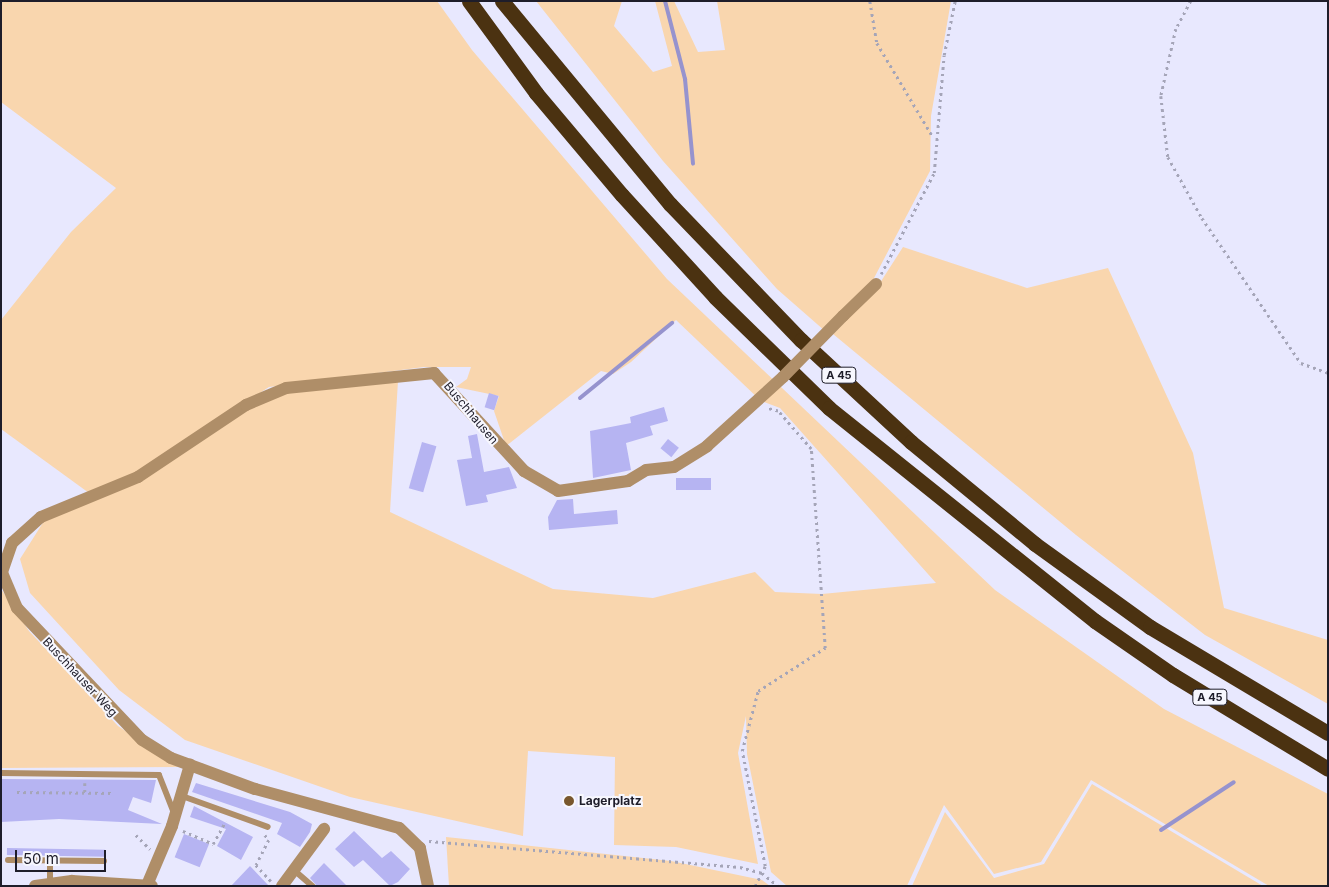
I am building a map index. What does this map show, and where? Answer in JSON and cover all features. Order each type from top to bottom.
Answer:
[{"type":"highway","name":"A 45","points":[[469,1],[536,93],[622,195],[715,297],[829,408],[1095,621],[1173,675],[1328,769]]},
{"type":"highway","name":"A 45","points":[[502,1],[670,204],[801,340],[911,442],[1035,544],[1150,627],[1328,733]]},
{"type":"street","name":"Buschhausen","points":[[2,560],[12,543],[41,518],[138,476],[246,405],[286,388],[434,373],[524,471],[547,488],[558,491],[628,481],[646,470],[674,467],[707,446],[752,406],[876,284]]},
{"type":"street","name":"Buschhauser Weg","points":[[2,560],[4,580],[17,608],[104,705],[142,740],[190,765],[255,789],[399,828],[418,845]]},
{"type":"street","points":[[36,886],[50,882],[150,885],[157,854],[174,821],[190,765]]},
{"type":"street","points":[[282,886],[295,871],[324,828]]},
{"type":"street","points":[[418,845],[428,886]]},
{"type":"lane","points":[[1,773],[159,775],[174,821]]},
{"type":"lane","points":[[182,796],[268,827]]},
{"type":"lane","points":[[8,860],[50,862],[104,861]]},
{"type":"lane","points":[[50,862],[50,882]]},
{"type":"lane","points":[[295,871],[312,886]]},
{"type":"path","points":[[870,1],[877,43],[934,138]]},
{"type":"path","points":[[876,284],[934,173],[934,138],[955,1]]},
{"type":"path","points":[[1191,1],[1176,28],[1161,96],[1168,157],[1202,218],[1301,363],[1328,373]]},
{"type":"path","points":[[752,406],[778,411],[811,449],[825,648],[758,691],[742,751],[765,866],[755,886]]},
{"type":"path","points":[[18,792],[114,793]]},
{"type":"path","points":[[174,821],[213,844],[230,812]]},
{"type":"path","points":[[268,827],[264,837],[269,840],[256,865],[276,886]]},
{"type":"path","points":[[136,835],[157,854]]},
{"type":"path","points":[[418,845],[440,840],[740,867],[762,873],[778,886]]},
{"type":"shaded area","points":[[1,1],[437,1],[472,50],[667,279],[995,590],[1164,709],[1328,794],[1328,886],[1269,886],[1091,780],[1041,862],[994,874],[944,805],[907,886],[787,886],[771,872],[747,754],[746,716],[738,753],[758,864],[676,847],[614,845],[615,757],[528,751],[523,836],[350,797],[185,740],[119,690],[30,593],[20,559],[44,521],[139,481],[248,409],[289,392],[398,381],[390,512],[553,589],[653,598],[755,572],[775,592],[822,594],[936,583],[780,408],[761,401],[676,320],[631,362],[613,374],[601,371],[506,446],[494,411],[499,396],[456,387],[467,379],[471,367],[424,367],[269,387],[135,473],[89,493],[1,429],[1,320],[71,232],[116,188],[1,102]]},
{"type":"shaded area","points":[[536,1],[622,1],[614,26],[653,72],[672,66],[655,1],[674,1],[698,52],[725,50],[717,1],[951,1],[931,116],[930,171],[873,280],[825,331],[777,289],[663,161]]},
{"type":"shaded area","points":[[903,247],[1027,288],[1108,268],[1193,453],[1224,608],[1328,640],[1328,704],[1205,635],[1076,535],[833,334],[878,286]]},
{"type":"shaded area","points":[[1,589],[29,631],[118,726],[179,767],[1,768]]},
{"type":"shaded area","points":[[1092,784],[1263,886],[912,886],[945,812],[994,878],[1044,864]]},
{"type":"shaded area","points":[[446,837],[671,861],[762,880],[770,886],[449,886]]},
{"type":"building","points":[[489,393],[499,396],[494,410],[485,407]]},
{"type":"building","points":[[664,407],[668,421],[650,426],[653,435],[626,443],[631,470],[593,478],[590,431],[631,423],[630,417]]},
{"type":"building","points":[[477,434],[484,472],[509,467],[517,488],[486,495],[488,502],[466,506],[457,460],[472,458],[468,436]]},
{"type":"building","points":[[668,439],[679,448],[671,457],[660,448]]},
{"type":"building","points":[[422,442],[436,446],[423,492],[409,488]]},
{"type":"building","points":[[676,478],[711,478],[711,490],[676,490]]},
{"type":"building","points":[[573,499],[574,514],[617,510],[618,524],[549,530],[548,517],[557,500]]},
{"type":"building","points":[[1,779],[156,780],[151,803],[133,797],[128,810],[162,824],[59,819],[1,822]]},
{"type":"building","points":[[196,783],[290,812],[312,824],[310,832],[300,847],[277,834],[282,823],[192,792]]},
{"type":"building","points":[[194,806],[253,837],[241,860],[217,846],[226,829],[190,817]]},
{"type":"building","points":[[354,831],[382,858],[391,851],[410,869],[398,882],[390,886],[363,860],[354,867],[335,849]]},
{"type":"building","points":[[184,834],[209,844],[200,867],[175,857]]},
{"type":"building","points":[[7,848],[105,850],[105,857],[7,855]]},
{"type":"building","points":[[324,863],[347,886],[317,886],[310,878]]},
{"type":"building","points":[[250,866],[269,886],[231,886]]},
{"type":"waterway","points":[[665,1],[685,79],[693,164]]},
{"type":"waterway","points":[[580,398],[672,323]]},
{"type":"waterway","points":[[1161,830],[1234,782]]},
{"type":"place","name":"Lagerplatz","points":[[569,801]]}]
